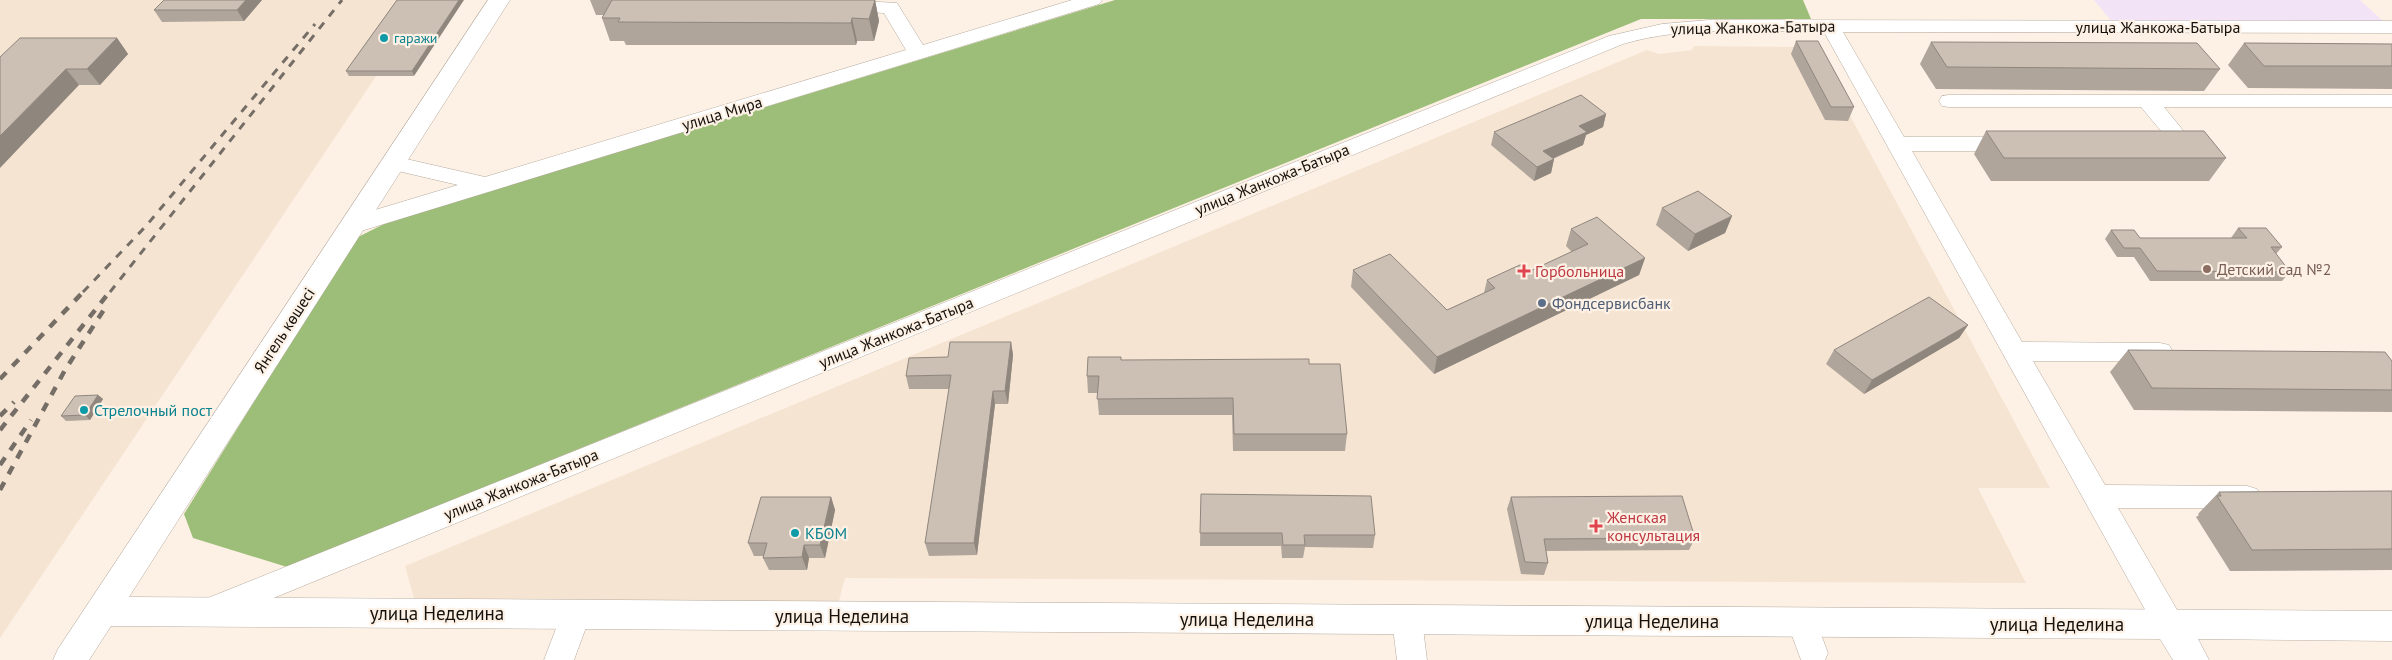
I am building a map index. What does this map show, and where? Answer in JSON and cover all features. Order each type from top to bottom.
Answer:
[{"type":"street","name":"Янгель көшесі","points":[[70,660],[499,0]]},
{"type":"street","name":"улица Мира","points":[[352,225],[1092,0]]},
{"type":"street","points":[[820,6],[890,6],[918,53]]},
{"type":"street","points":[[1830,26],[2169,624],[2192,660]]},
{"type":"street","name":"улица Жанкожа-Батыра","points":[[207,612],[1616,40],[1638,33],[1677,27],[2392,27]]},
{"type":"street","points":[[1949,102],[2392,101]]},
{"type":"street","points":[[2146,144],[2184,145],[2148,102]]},
{"type":"street","points":[[1896,144],[2030,144]]},
{"type":"street","points":[[393,164],[487,184]]},
{"type":"street","points":[[2014,350],[2184,352]]},
{"type":"street","points":[[2096,496],[2275,497]]},
{"type":"street","name":"улица Неделина","points":[[102,611],[2392,626]]},
{"type":"street","points":[[559,660],[576,614]]},
{"type":"street","points":[[1407,620],[1412,660]]},
{"type":"street","points":[[1802,622],[1813,653]]},
{"type":"shaded area","points":[[0,0],[427,0],[0,638]]},
{"type":"shaded area","points":[[2094,0],[2360,0],[2384,22],[2113,23]]},
{"type":"shaded area","name":"Горбольница","points":[[1694,46],[1813,47],[2050,488],[1978,488],[2026,583],[845,578],[839,601],[415,602],[405,566],[1647,50],[1659,54],[1692,50]]},
{"type":"green space","points":[[1115,0],[1803,0],[1811,19],[1641,19],[287,567],[193,538],[184,514],[356,238],[386,223]]},
{"type":"building","points":[[164,0],[246,0],[237,10],[154,10]]},
{"type":"building","points":[[397,0],[459,0],[412,71],[346,71]]},
{"type":"building","points":[[612,0],[875,0],[869,19],[852,18],[851,23],[618,22],[620,18],[602,18]]},
{"type":"building","points":[[20,38],[117,38],[87,69],[66,69],[0,136],[0,57]]},
{"type":"building","points":[[1796,41],[1818,41],[1854,107],[1831,107]]},
{"type":"building","points":[[1931,42],[2197,43],[2220,69],[1947,67]]},
{"type":"building","points":[[2244,43],[2392,44],[2392,66],[2264,66]]},
{"type":"building","points":[[1581,95],[1606,114],[1579,126],[1587,132],[1543,151],[1554,159],[1537,167],[1494,132]]},
{"type":"building","points":[[1986,131],[2204,131],[2226,158],[2004,158]]},
{"type":"building","points":[[1698,191],[1732,216],[1695,234],[1662,208]]},
{"type":"building","points":[[1597,217],[1645,258],[1437,357],[1353,270],[1390,254],[1447,310],[1495,288],[1487,280],[1522,264],[1530,271],[1588,244],[1571,229]]},
{"type":"building","name":"Детский сад №2","points":[[2238,228],[2266,228],[2282,247],[2271,247],[2290,272],[2157,271],[2140,248],[2124,248],[2111,230],[2134,230],[2140,238],[2247,238]]},
{"type":"building","points":[[1929,297],[1968,325],[1872,380],[1834,350]]},
{"type":"building","points":[[950,342],[1011,342],[1005,391],[993,391],[974,543],[925,543],[951,375],[906,376],[909,358],[948,357]]},
{"type":"building","points":[[2128,350],[2385,352],[2392,361],[2392,390],[2152,388]]},
{"type":"building","points":[[1088,357],[1121,357],[1121,360],[1309,359],[1309,364],[1340,364],[1347,434],[1234,434],[1233,398],[1097,399],[1099,376],[1087,376]]},
{"type":"building","points":[[98,395],[85,415],[61,416],[75,396]]},
{"type":"building","points":[[2392,491],[2392,549],[2252,550],[2217,496],[2221,496],[2219,492]]},
{"type":"building","points":[[1201,494],[1371,496],[1375,535],[1304,535],[1305,545],[1283,545],[1282,533],[1200,533]]},
{"type":"building","name":"Женская консультация","points":[[1682,496],[1695,538],[1544,539],[1548,563],[1525,562],[1511,497]]},
{"type":"building","name":"КБОМ","points":[[761,497],[831,497],[820,545],[804,545],[802,557],[763,558],[767,543],[748,543]]},
{"type":"railway","points":[[110,292],[342,0]]},
{"type":"railway","points":[[83,292],[146,226],[315,24]]},
{"type":"railway","points":[[0,379],[85,290]]},
{"type":"railway","points":[[0,430],[111,290]]},
{"type":"railway","points":[[0,490],[65,370],[105,308]]},
{"type":"railway","points":[[0,416],[14,402]]},
{"type":"railway","points":[[0,465],[31,420]]},
{"type":"place","name":"гаражи","points":[[384,38]]},
{"type":"place","name":"Детский сад №2","points":[[2207,269]]},
{"type":"place","name":"Горбольница","points":[[1524,271]]},
{"type":"place","name":"Фондсервисбанк","points":[[1542,303]]},
{"type":"place","name":"Стрелочный пост","points":[[84,410]]},
{"type":"place","name":"Женская консультация","points":[[1596,526]]},
{"type":"place","name":"КБОМ","points":[[795,533]]}]
